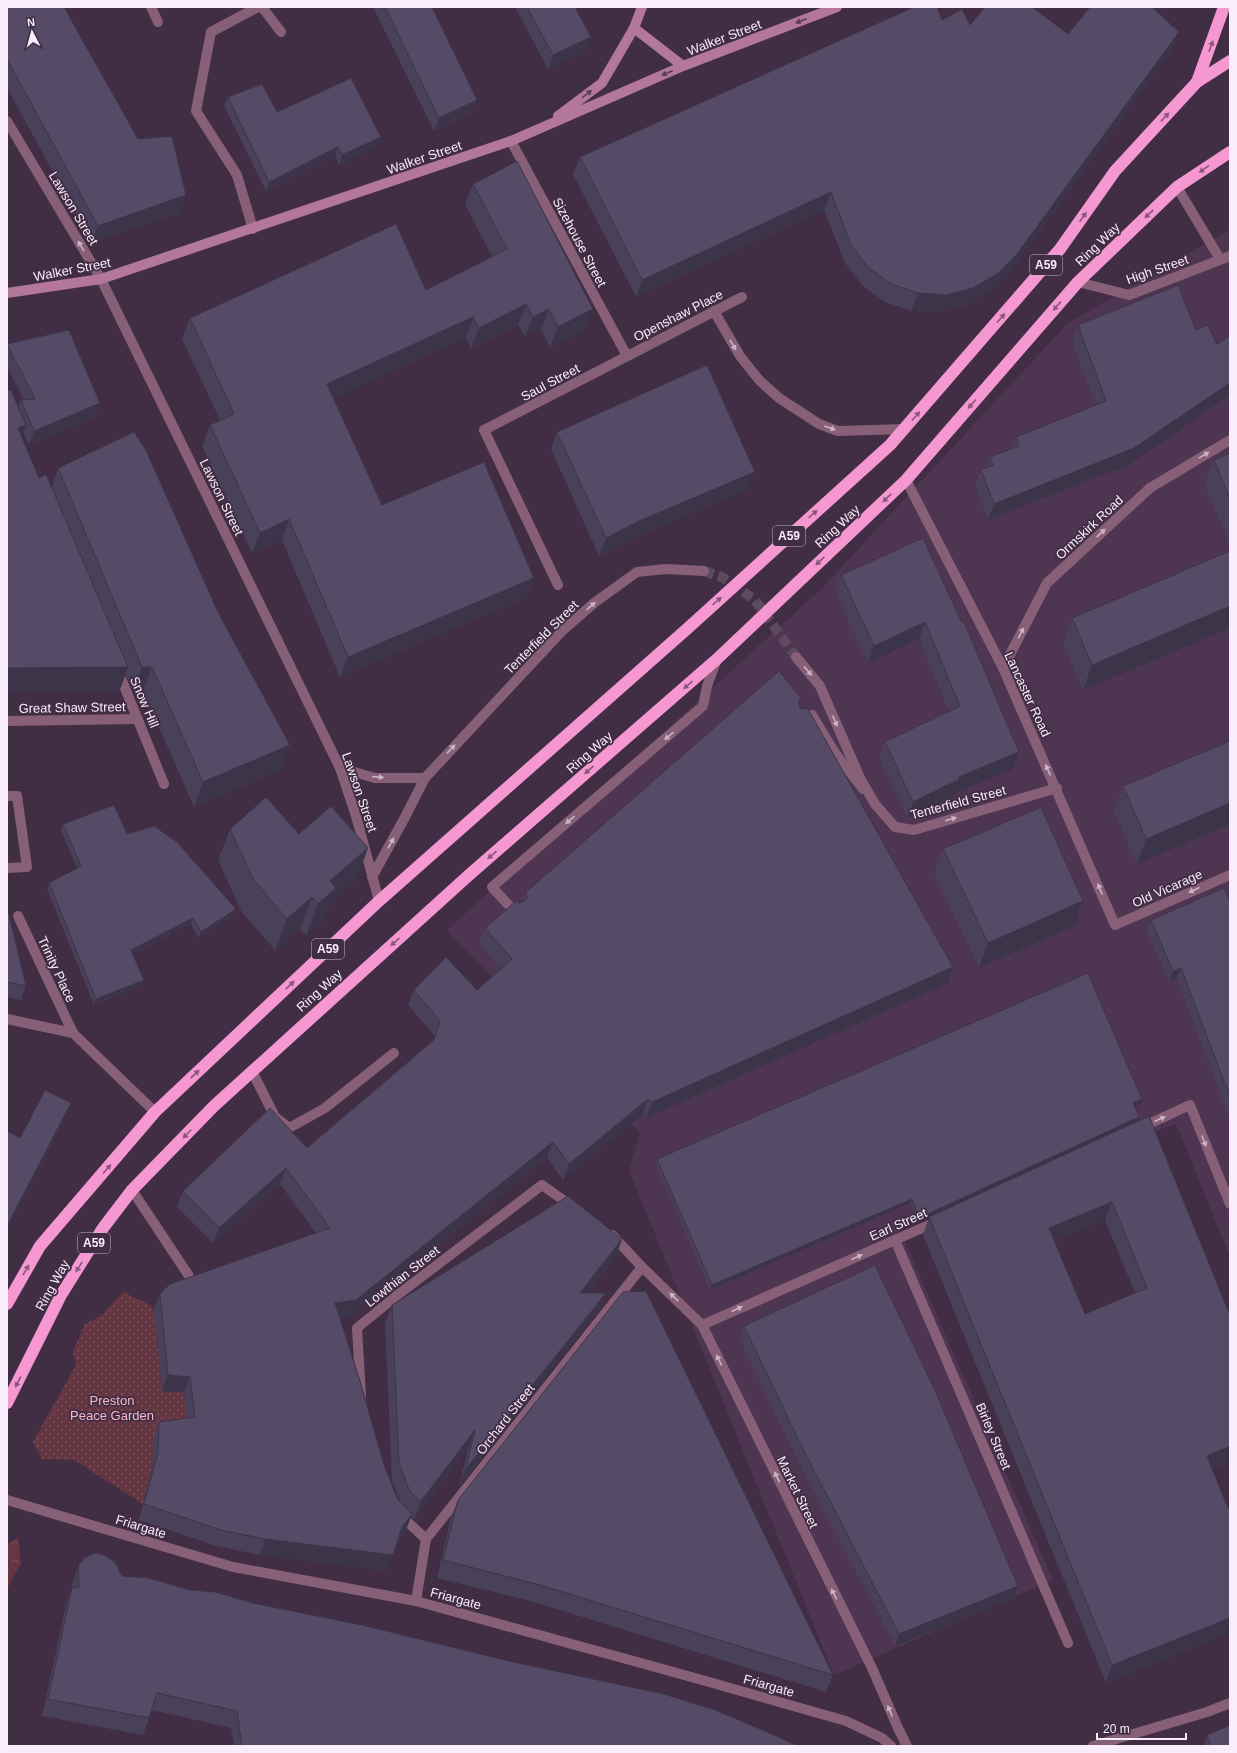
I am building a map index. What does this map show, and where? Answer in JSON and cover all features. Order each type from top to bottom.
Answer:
[{"type":"highway","name":"Ring Way","points":[[1197,82],[1224,7]]},
{"type":"highway","name":"Ring Way","points":[[7,1304],[40,1246],[155,1112],[379,901],[688,628],[890,445],[1060,249],[1115,171],[1197,82],[1230,61]]},
{"type":"highway","name":"Ring Way","points":[[7,1403],[61,1295],[103,1228],[132,1190],[214,1106],[469,875],[717,659],[906,480],[1078,282],[1177,187],[1230,152]]},
{"type":"street","points":[[150,7],[158,22]]},
{"type":"street","points":[[253,229],[237,175],[196,110],[210,32],[258,7]]},
{"type":"street","points":[[262,7],[281,32]]},
{"type":"street","points":[[545,126],[602,83],[634,28],[642,7]]},
{"type":"street","name":"Walker Street","points":[[7,293],[101,279],[511,141],[683,66],[837,7]]},
{"type":"street","points":[[634,28],[683,66]]},
{"type":"street","name":"Lawson Street","points":[[7,121],[101,279],[340,768],[356,816],[379,901]]},
{"type":"street","name":"Sizehouse Street","points":[[511,141],[627,356]]},
{"type":"street","name":"High Street","points":[[1078,282],[1129,295],[1225,258],[1177,187]]},
{"type":"street","name":"Openshaw Place","points":[[627,356],[742,297]]},
{"type":"street","points":[[714,311],[740,356],[759,380],[779,398],[819,424],[838,431],[905,428]]},
{"type":"street","name":"Saul Street","points":[[558,585],[484,430],[627,356]]},
{"type":"street","name":"Ormskirk Road","points":[[1003,668],[1047,583],[1150,488],[1230,440]]},
{"type":"street","name":"Lancaster Road","points":[[906,480],[1003,668],[1115,925]]},
{"type":"street","name":"Tenterfield Street","points":[[372,877],[425,778],[561,632],[594,603],[637,572],[666,569],[704,571]]},
{"type":"street","name":"Tenterfield Street","points":[[796,657],[820,686],[860,778],[875,804],[895,827],[914,830],[1056,788]]},
{"type":"street","points":[[515,912],[492,887],[703,706],[707,686],[717,659]]},
{"type":"street","name":"Snow Hill","points":[[113,660],[164,784]]},
{"type":"street","points":[[799,719],[812,715],[835,753],[875,804]]},
{"type":"street","name":"Great Shaw Street","points":[[7,721],[138,719]]},
{"type":"street","points":[[340,768],[375,778],[425,778]]},
{"type":"street","points":[[7,796],[17,796],[27,867],[7,868]]},
{"type":"street","name":"Old Vicarage","points":[[1115,925],[1230,875]]},
{"type":"street","name":"Trinity Place","points":[[18,916],[74,1034]]},
{"type":"street","points":[[7,1018],[74,1034],[155,1112]]},
{"type":"street","points":[[252,1071],[275,1117],[289,1128],[325,1108],[394,1053]]},
{"type":"street","points":[[1132,1132],[1190,1105],[1230,1204]]},
{"type":"street","name":"Lowthian Street","points":[[363,1407],[361,1400],[357,1328],[542,1184],[584,1214]]},
{"type":"street","points":[[132,1190],[189,1276]]},
{"type":"street","name":"Earl Street","points":[[702,1325],[950,1215]]},
{"type":"street","points":[[602,1226],[608,1230],[642,1267]]},
{"type":"street","name":"Birley Street","points":[[895,1240],[1068,1643]]},
{"type":"street","name":"Market Street","points":[[642,1267],[702,1325],[872,1668],[907,1746]]},
{"type":"street","name":"Orchard Street","points":[[416,1601],[426,1539],[642,1267]]},
{"type":"street","name":"Friargate","points":[[7,1500],[233,1567],[416,1601],[846,1721],[882,1738],[891,1746]]},
{"type":"street","points":[[395,1506],[398,1513],[426,1539]]},
{"type":"street","points":[[1093,1746],[1207,1712],[1230,1703]]},
{"type":"shaded area","points":[[1230,229],[1230,1257],[1176,1124],[897,1224],[1053,1580],[834,1675],[629,1170],[640,1133],[447,930],[823,587],[1068,323]]},
{"type":"green space","name":"Preston Peace Garden","points":[[123,1292],[150,1305],[154,1309],[162,1391],[184,1392],[189,1432],[152,1468],[143,1504],[74,1460],[42,1459],[33,1442],[76,1365],[73,1351],[85,1324],[101,1316]]},
{"type":"green space","points":[[18,1537],[21,1563],[7,1589],[7,1544]]},
{"type":"building","points":[[7,7],[64,7],[138,139],[172,136],[186,195],[98,226],[7,59]]},
{"type":"building","points":[[385,7],[432,7],[477,100],[439,118]]},
{"type":"building","points":[[527,7],[575,7],[591,37],[553,55]]},
{"type":"building","points":[[914,7],[937,7],[942,20],[962,9],[970,25],[985,7],[1032,7],[1068,34],[1090,7],[1152,7],[1179,32],[1017,254],[997,274],[973,288],[946,295],[918,293],[891,284],[868,267],[851,245],[831,192],[642,280],[580,157]]},
{"type":"building","points":[[351,78],[381,137],[342,155],[338,147],[269,182],[228,97],[262,84],[277,112]]},
{"type":"building","points":[[517,161],[593,309],[558,327],[549,309],[533,317],[526,304],[479,328],[473,317],[327,384],[382,505],[484,462],[534,578],[348,657],[289,519],[260,533],[210,425],[234,414],[190,318],[396,224],[426,290],[507,249],[473,184]]},
{"type":"building","points":[[1178,285],[1196,330],[1207,325],[1217,344],[1230,336],[1230,383],[1134,448],[994,504],[981,470],[993,465],[990,457],[1019,446],[1016,437],[1106,401],[1078,325]]},
{"type":"building","points":[[69,330],[100,403],[34,431],[21,400],[35,399],[7,344]]},
{"type":"building","points":[[707,365],[755,472],[639,521],[606,538],[557,432]]},
{"type":"building","points":[[7,390],[11,390],[26,425],[18,428],[39,478],[46,474],[128,667],[7,668]]},
{"type":"building","points":[[134,432],[146,450],[218,612],[290,745],[203,782],[152,667],[142,667],[58,468]]},
{"type":"building","points":[[1230,453],[1230,498],[1214,460]]},
{"type":"building","points":[[923,538],[962,623],[964,622],[1019,752],[959,777],[960,779],[913,802],[885,742],[960,706],[925,622],[874,646],[841,575]]},
{"type":"building","points":[[1230,551],[1230,606],[1092,665],[1072,618]]},
{"type":"building","points":[[779,671],[801,698],[798,702],[800,708],[808,709],[953,967],[652,1102],[648,1099],[569,1164],[553,1142],[356,1300],[335,1303],[360,1381],[384,1465],[398,1500],[412,1514],[402,1527],[393,1555],[265,1539],[221,1530],[144,1504],[158,1452],[159,1422],[195,1417],[190,1377],[168,1375],[160,1294],[170,1284],[330,1228],[286,1168],[219,1228],[183,1191],[270,1108],[307,1148],[434,1040],[440,1021],[414,990],[446,957],[477,990],[512,959],[485,928],[516,901],[519,903],[525,901],[527,898],[526,892]]},
{"type":"building","points":[[1230,741],[1230,803],[1146,839],[1123,786]]},
{"type":"building","points":[[266,797],[299,834],[331,806],[368,848],[330,881],[336,888],[318,904],[312,897],[287,919],[253,879],[230,829]]},
{"type":"building","points":[[114,805],[127,834],[154,826],[177,842],[236,909],[201,932],[193,918],[131,950],[144,980],[96,999],[49,883],[81,866],[63,824]]},
{"type":"building","points":[[1041,807],[1083,901],[988,943],[943,849]]},
{"type":"building","points":[[1224,888],[1230,901],[1230,1097],[1181,968],[1173,971],[1151,920]]},
{"type":"building","points":[[7,906],[26,986],[7,982]]},
{"type":"building","points":[[1088,973],[1142,1099],[1133,1103],[1139,1117],[919,1218],[912,1199],[712,1285],[657,1159]]},
{"type":"building","points":[[45,1090],[71,1103],[7,1226],[7,1131],[20,1138]]},
{"type":"building","points":[[1149,1116],[1230,1315],[1230,1446],[1207,1456],[1228,1508],[1230,1507],[1230,1618],[1112,1665],[929,1217]],"holes":[[[1112,1202],[1147,1288],[1085,1314],[1049,1228]]]},
{"type":"building","points":[[568,1196],[622,1239],[580,1293],[606,1293],[465,1470],[475,1430],[421,1501],[410,1492],[399,1463],[392,1305]]},
{"type":"building","points":[[875,1265],[934,1388],[1018,1586],[899,1634],[803,1449],[744,1326]]},
{"type":"building","points":[[646,1291],[833,1675],[540,1585],[443,1560],[458,1500],[623,1292]]},
{"type":"building","points":[[95,1553],[104,1555],[115,1562],[122,1576],[149,1578],[190,1590],[215,1592],[253,1603],[362,1625],[513,1662],[664,1694],[715,1710],[798,1746],[242,1746],[237,1711],[157,1693],[149,1718],[48,1699],[72,1588],[79,1587],[78,1566],[84,1558]]},
{"type":"building","points":[[1230,1725],[1230,1746],[1211,1746],[1207,1735]]},
{"type":"tunnel","points":[[704,571],[722,577],[755,600],[796,657]]}]
